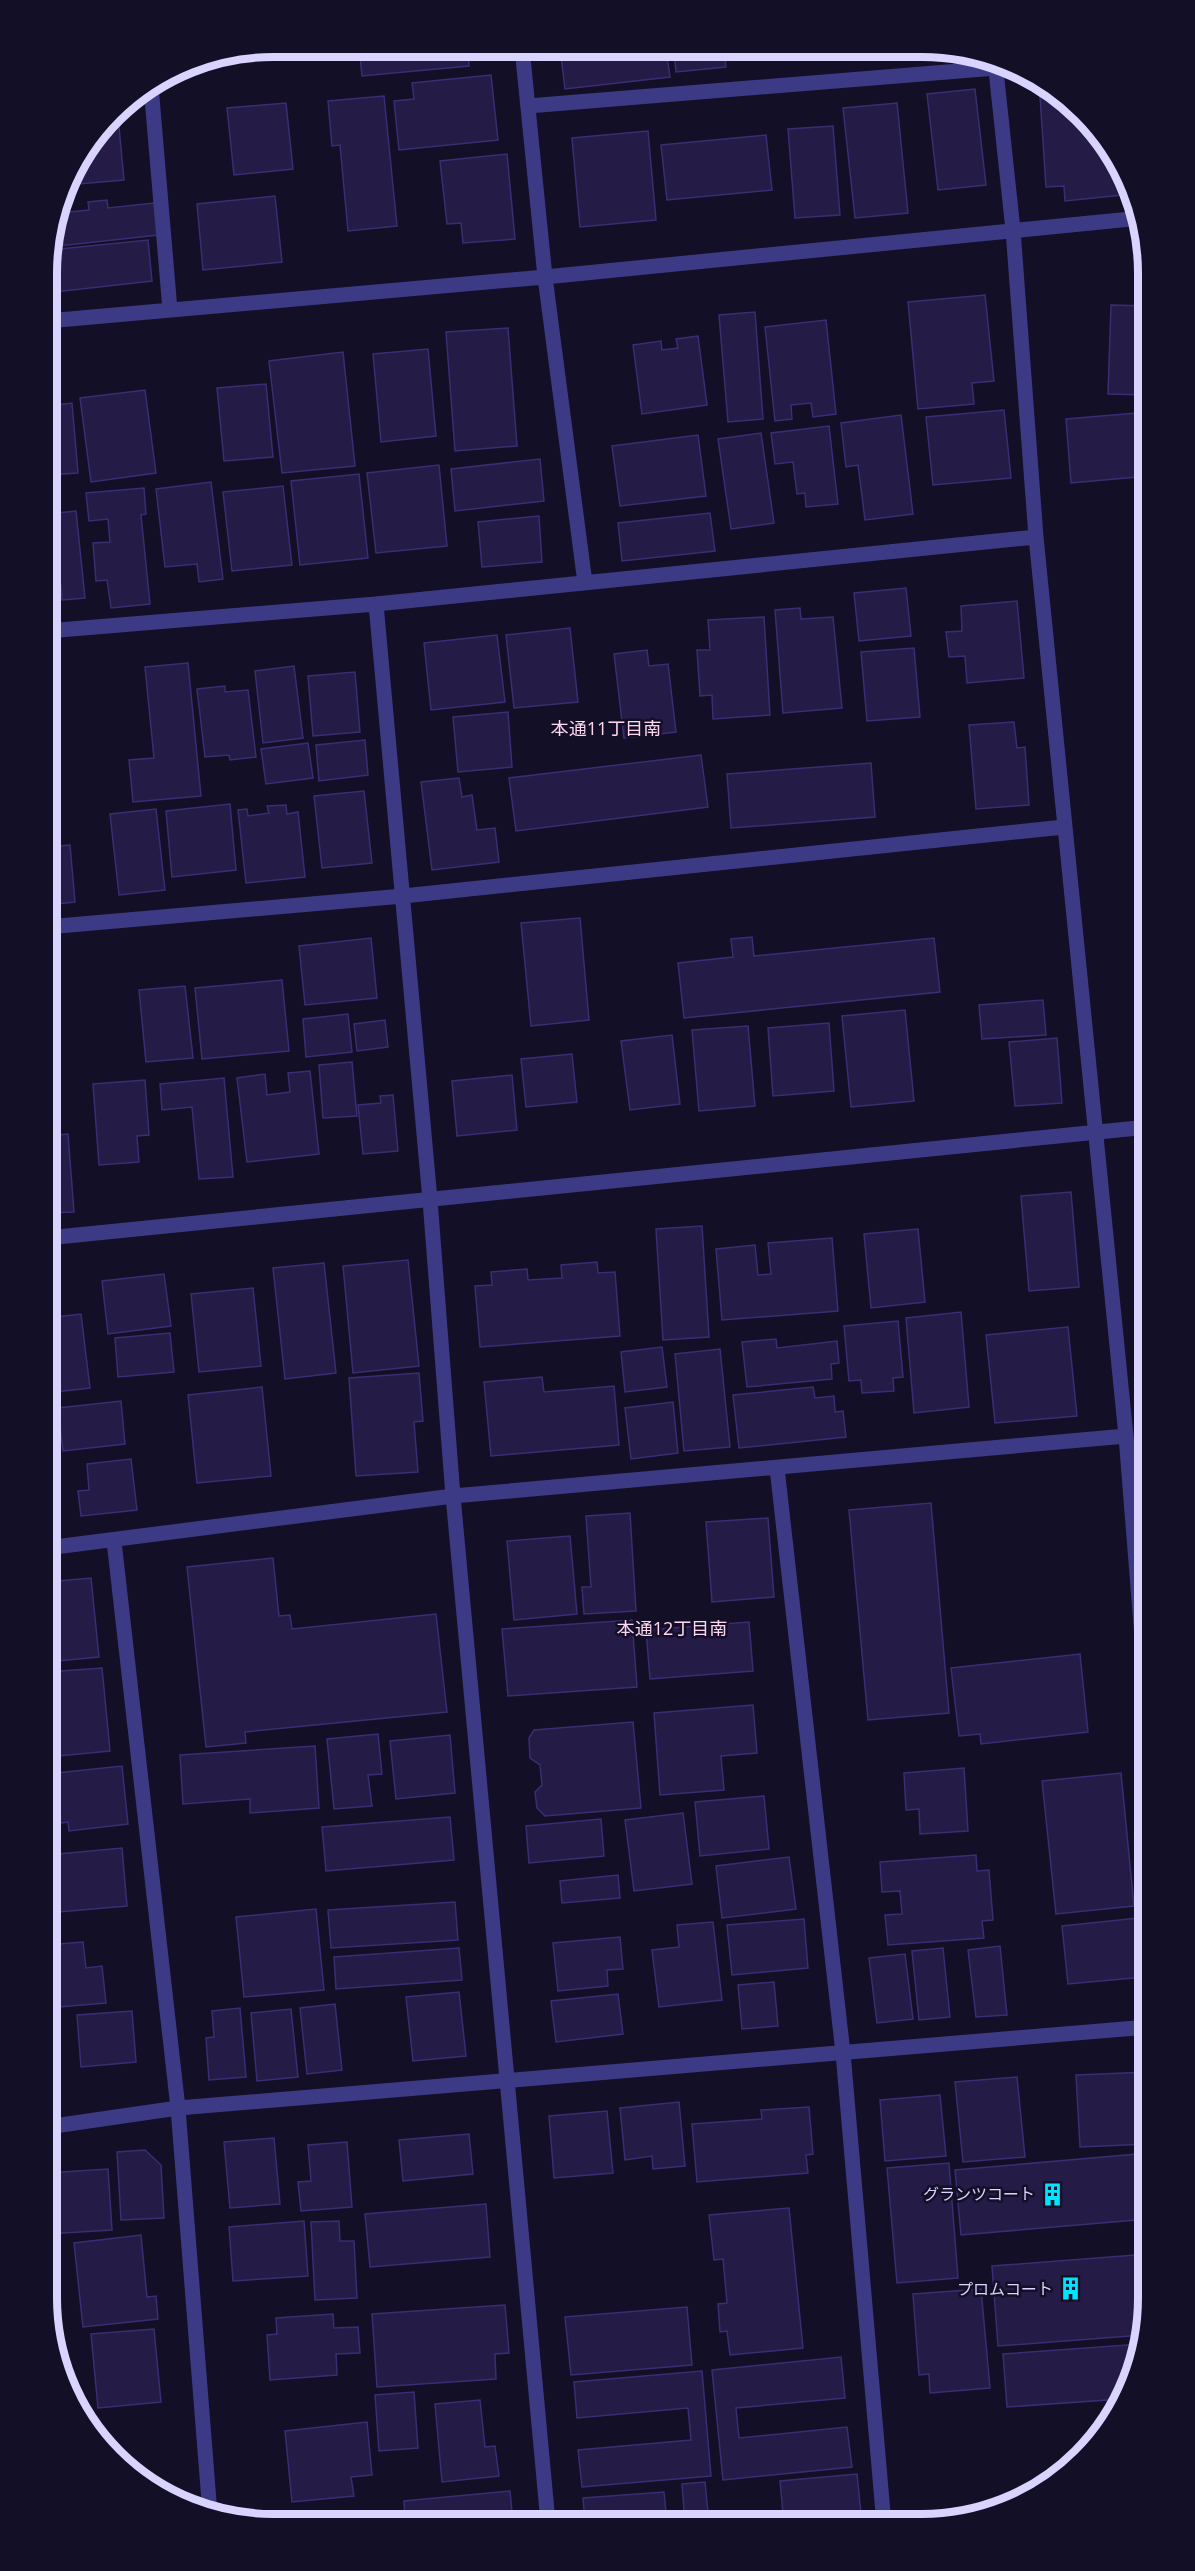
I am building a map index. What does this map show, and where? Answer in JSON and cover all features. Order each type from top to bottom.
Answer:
[{"type":"street","points":[[523,57],[545,277],[585,583]]},
{"type":"street","points":[[528,106],[985,66]]},
{"type":"street","points":[[997,70],[1013,230],[1036,537],[1097,1131],[1138,1578]]},
{"type":"street","points":[[152,94],[170,310]]},
{"type":"street","points":[[57,320],[545,277],[1131,219]]},
{"type":"street","points":[[57,630],[376,604],[1036,537]]},
{"type":"street","points":[[376,604],[430,1200],[453,1496],[548,2514]]},
{"type":"street","points":[[57,926],[403,896],[1064,827]]},
{"type":"street","points":[[57,1237],[1138,1128]]},
{"type":"street","points":[[57,1547],[453,1496],[1126,1436]]},
{"type":"street","points":[[777,1468],[843,2053],[883,2514]]},
{"type":"street","points":[[114,1541],[178,2108],[209,2505]]},
{"type":"street","points":[[57,2125],[178,2108],[1138,2028]]},
{"type":"building","points":[[360,57],[468,57],[469,66],[362,76]]},
{"type":"building","points":[[561,57],[667,57],[670,77],[565,89]]},
{"type":"building","points":[[675,57],[725,57],[726,67],[676,72]]},
{"type":"building","points":[[491,75],[498,140],[399,150],[394,101],[414,99],[412,83]]},
{"type":"building","points":[[975,89],[986,185],[938,190],[927,94]]},
{"type":"building","points":[[1040,92],[1075,120],[1102,153],[1124,195],[1065,201],[1064,186],[1046,187]]},
{"type":"building","points":[[384,96],[397,226],[348,231],[340,145],[332,146],[328,101]]},
{"type":"building","points":[[286,103],[293,169],[234,175],[227,108]]},
{"type":"building","points":[[897,103],[908,213],[855,218],[843,108]]},
{"type":"building","points":[[833,126],[840,215],[795,218],[788,129]]},
{"type":"building","points":[[114,127],[119,127],[124,180],[76,184],[93,153]]},
{"type":"building","points":[[648,131],[656,220],[580,227],[572,138]]},
{"type":"building","points":[[766,135],[772,190],[667,200],[661,145]]},
{"type":"building","points":[[507,154],[515,239],[463,243],[461,223],[447,224],[440,161]]},
{"type":"building","points":[[275,196],[282,262],[203,270],[197,204]]},
{"type":"building","points":[[107,200],[108,208],[154,203],[158,235],[59,246],[65,212],[89,210],[88,202]]},
{"type":"building","points":[[148,240],[152,281],[57,292],[58,249]]},
{"type":"building","points":[[985,295],[994,381],[972,383],[974,404],[918,409],[908,302]]},
{"type":"building","points":[[1111,305],[1138,306],[1138,395],[1108,394]]},
{"type":"building","points":[[755,312],[763,419],[728,422],[719,315]]},
{"type":"building","points":[[826,320],[836,414],[813,417],[811,403],[791,405],[792,419],[775,421],[765,327]]},
{"type":"building","points":[[508,328],[517,446],[455,451],[446,332]]},
{"type":"building","points":[[698,336],[707,405],[642,414],[633,345],[661,341],[662,350],[678,348],[676,339]]},
{"type":"building","points":[[428,349],[436,436],[381,442],[373,354]]},
{"type":"building","points":[[343,352],[355,466],[282,473],[269,361]]},
{"type":"building","points":[[266,384],[273,457],[224,461],[217,388]]},
{"type":"building","points":[[145,390],[156,473],[91,482],[80,398]]},
{"type":"building","points":[[72,403],[78,473],[57,474],[57,405]]},
{"type":"building","points":[[1004,410],[1011,478],[933,485],[926,417]]},
{"type":"building","points":[[1138,413],[1138,477],[1071,483],[1066,419]]},
{"type":"building","points":[[901,415],[913,514],[865,520],[858,465],[846,467],[841,423]]},
{"type":"building","points":[[829,426],[838,504],[806,507],[805,493],[797,494],[793,462],[775,464],[771,433]]},
{"type":"building","points":[[761,433],[774,523],[731,529],[718,439]]},
{"type":"building","points":[[698,435],[706,496],[620,506],[612,446]]},
{"type":"building","points":[[540,459],[544,501],[455,511],[451,469]]},
{"type":"building","points":[[439,465],[447,546],[376,553],[367,473]]},
{"type":"building","points":[[359,474],[368,558],[300,565],[291,481]]},
{"type":"building","points":[[211,482],[223,579],[199,582],[197,564],[165,567],[156,489]]},
{"type":"building","points":[[283,486],[292,565],[232,571],[223,492]]},
{"type":"building","points":[[144,488],[146,514],[141,515],[150,604],[111,608],[107,580],[96,581],[93,543],[110,542],[108,519],[89,521],[86,493]]},
{"type":"building","points":[[76,511],[85,598],[62,600],[61,585],[57,585],[57,513]]},
{"type":"building","points":[[710,513],[715,551],[622,561],[618,523]]},
{"type":"building","points":[[539,516],[542,562],[482,567],[478,522]]},
{"type":"building","points":[[906,588],[911,636],[859,641],[854,593]]},
{"type":"building","points":[[1017,601],[1024,678],[967,683],[965,656],[949,657],[946,632],[962,631],[961,606]]},
{"type":"building","points":[[800,608],[801,619],[833,617],[842,708],[783,713],[775,610]]},
{"type":"building","points":[[764,617],[770,715],[713,719],[712,695],[700,696],[697,650],[710,650],[708,620]]},
{"type":"building","points":[[570,628],[578,702],[514,708],[506,635]]},
{"type":"building","points":[[497,635],[505,702],[431,710],[424,643]]},
{"type":"building","points":[[914,648],[920,717],[867,721],[861,652]]},
{"type":"building","points":[[647,650],[649,666],[668,664],[676,732],[624,738],[614,654]]},
{"type":"building","points":[[188,663],[201,796],[133,802],[129,760],[154,758],[145,667]]},
{"type":"building","points":[[294,666],[303,738],[263,743],[255,671]]},
{"type":"building","points":[[355,672],[360,732],[313,736],[308,676]]},
{"type":"building","points":[[225,686],[225,692],[248,690],[256,757],[230,760],[229,755],[205,757],[197,689]]},
{"type":"building","points":[[508,712],[512,767],[458,772],[453,717]]},
{"type":"building","points":[[1014,722],[1017,748],[1025,747],[1029,805],[976,809],[969,725]]},
{"type":"building","points":[[365,740],[368,775],[319,781],[316,745]]},
{"type":"building","points":[[308,743],[313,778],[266,784],[261,749]]},
{"type":"building","points":[[701,755],[708,807],[516,831],[509,778]]},
{"type":"building","points":[[871,763],[875,817],[731,828],[727,774]]},
{"type":"building","points":[[459,778],[462,797],[472,795],[477,830],[495,828],[499,862],[432,870],[421,782]]},
{"type":"building","points":[[364,791],[372,863],[322,868],[314,796]]},
{"type":"building","points":[[230,804],[236,870],[172,877],[166,811]]},
{"type":"building","points":[[286,805],[287,814],[298,812],[305,877],[246,883],[238,810],[247,809],[248,816],[269,813],[267,806]]},
{"type":"building","points":[[156,809],[165,890],[119,895],[110,814]]},
{"type":"building","points":[[70,845],[75,902],[57,904],[57,846]]},
{"type":"building","points":[[580,918],[589,1020],[531,1026],[521,923]]},
{"type":"building","points":[[752,937],[754,956],[934,938],[940,992],[684,1018],[678,963],[733,957],[731,939]]},
{"type":"building","points":[[371,938],[377,998],[305,1005],[299,946]]},
{"type":"building","points":[[282,980],[289,1051],[202,1059],[195,988]]},
{"type":"building","points":[[185,986],[193,1058],[146,1062],[139,990]]},
{"type":"building","points":[[1043,1000],[1046,1035],[982,1039],[979,1005]]},
{"type":"building","points":[[905,1010],[914,1101],[851,1107],[842,1016]]},
{"type":"building","points":[[348,1014],[352,1052],[306,1057],[303,1019]]},
{"type":"building","points":[[385,1020],[388,1047],[357,1051],[354,1024]]},
{"type":"building","points":[[829,1023],[834,1091],[773,1096],[768,1028]]},
{"type":"building","points":[[748,1026],[755,1106],[699,1111],[692,1030]]},
{"type":"building","points":[[672,1035],[680,1104],[630,1110],[621,1041]]},
{"type":"building","points":[[1057,1038],[1062,1103],[1015,1106],[1009,1042]]},
{"type":"building","points":[[572,1054],[577,1102],[526,1107],[521,1059]]},
{"type":"building","points":[[352,1062],[357,1116],[323,1118],[319,1065]]},
{"type":"building","points":[[310,1071],[319,1154],[247,1162],[237,1078],[265,1074],[267,1095],[290,1092],[288,1073]]},
{"type":"building","points":[[512,1075],[517,1130],[457,1136],[452,1081]]},
{"type":"building","points":[[224,1078],[233,1177],[199,1179],[192,1107],[162,1110],[160,1084]]},
{"type":"building","points":[[145,1080],[149,1135],[137,1136],[139,1162],[99,1165],[93,1084]]},
{"type":"building","points":[[393,1095],[398,1151],[363,1154],[358,1105],[381,1103],[380,1096]]},
{"type":"building","points":[[68,1134],[74,1212],[57,1213],[57,1135]]},
{"type":"building","points":[[1071,1192],[1079,1287],[1029,1291],[1021,1196]]},
{"type":"building","points":[[702,1226],[709,1337],[663,1340],[656,1229]]},
{"type":"building","points":[[918,1229],[925,1302],[871,1308],[864,1234]]},
{"type":"building","points":[[832,1238],[838,1311],[722,1320],[716,1249],[755,1245],[758,1275],[771,1274],[768,1243]]},
{"type":"building","points":[[408,1260],[419,1366],[353,1373],[343,1266]]},
{"type":"building","points":[[597,1262],[598,1273],[615,1272],[620,1336],[480,1347],[475,1286],[492,1285],[491,1272],[527,1269],[528,1280],[562,1278],[561,1265]]},
{"type":"building","points":[[324,1263],[336,1373],[285,1379],[273,1268]]},
{"type":"building","points":[[164,1274],[171,1326],[108,1334],[102,1281]]},
{"type":"building","points":[[253,1288],[261,1366],[199,1372],[191,1294]]},
{"type":"building","points":[[961,1312],[969,1407],[914,1413],[906,1318]]},
{"type":"building","points":[[81,1314],[90,1388],[57,1392],[57,1317]]},
{"type":"building","points":[[898,1321],[903,1377],[893,1378],[894,1391],[862,1393],[861,1380],[849,1381],[844,1326]]},
{"type":"building","points":[[1068,1327],[1077,1416],[995,1423],[986,1335]]},
{"type":"building","points":[[170,1333],[174,1372],[118,1377],[115,1338]]},
{"type":"building","points":[[776,1339],[777,1348],[837,1341],[839,1363],[831,1364],[832,1379],[747,1387],[742,1342]]},
{"type":"building","points":[[662,1347],[667,1387],[625,1392],[621,1352]]},
{"type":"building","points":[[720,1349],[730,1447],[684,1451],[675,1354]]},
{"type":"building","points":[[419,1373],[423,1421],[414,1422],[418,1472],[356,1476],[349,1378]]},
{"type":"building","points":[[542,1377],[544,1392],[614,1386],[619,1445],[491,1456],[484,1382]]},
{"type":"building","points":[[262,1387],[271,1476],[197,1483],[188,1395]]},
{"type":"building","points":[[813,1387],[815,1398],[834,1396],[835,1412],[843,1411],[846,1437],[739,1448],[733,1395]]},
{"type":"building","points":[[121,1401],[125,1444],[63,1451],[58,1408]]},
{"type":"building","points":[[673,1402],[678,1453],[631,1459],[625,1408]]},
{"type":"building","points":[[131,1459],[137,1510],[81,1516],[78,1491],[89,1490],[87,1464]]},
{"type":"building","points":[[931,1503],[949,1713],[868,1720],[849,1510]]},
{"type":"building","points":[[630,1513],[636,1611],[584,1614],[582,1587],[591,1587],[586,1516]]},
{"type":"building","points":[[768,1518],[774,1597],[712,1602],[706,1522]]},
{"type":"building","points":[[570,1536],[577,1614],[514,1620],[507,1541]]},
{"type":"building","points":[[273,1558],[279,1616],[290,1615],[292,1629],[436,1614],[447,1712],[245,1732],[246,1743],[206,1747],[187,1567]]},
{"type":"building","points":[[91,1578],[99,1657],[57,1661],[57,1581]]},
{"type":"building","points":[[632,1620],[637,1687],[508,1696],[502,1629]]},
{"type":"building","points":[[749,1622],[753,1671],[650,1679],[646,1630]]},
{"type":"building","points":[[1080,1654],[1088,1732],[981,1744],[980,1734],[959,1736],[951,1668]]},
{"type":"building","points":[[102,1668],[110,1751],[57,1756],[57,1671]]},
{"type":"building","points":[[753,1705],[757,1753],[721,1756],[724,1790],[660,1795],[654,1713]]},
{"type":"building","points":[[633,1722],[641,1808],[545,1816],[537,1808],[535,1792],[542,1785],[540,1765],[530,1758],[529,1738],[534,1730]]},
{"type":"building","points":[[378,1734],[382,1774],[368,1775],[372,1806],[334,1809],[327,1739]]},
{"type":"building","points":[[450,1735],[455,1793],[396,1799],[390,1741]]},
{"type":"building","points":[[315,1746],[319,1808],[250,1813],[250,1799],[183,1804],[180,1755]]},
{"type":"building","points":[[122,1766],[128,1824],[69,1831],[68,1822],[57,1824],[57,1773]]},
{"type":"building","points":[[964,1768],[968,1831],[920,1834],[919,1809],[906,1810],[904,1773]]},
{"type":"building","points":[[1121,1773],[1134,1906],[1056,1914],[1042,1781]]},
{"type":"building","points":[[764,1796],[769,1849],[700,1856],[695,1802]]},
{"type":"building","points":[[683,1813],[692,1884],[634,1891],[625,1820]]},
{"type":"building","points":[[450,1817],[454,1860],[326,1871],[322,1827]]},
{"type":"building","points":[[601,1819],[604,1856],[529,1863],[526,1826]]},
{"type":"building","points":[[122,1848],[127,1906],[57,1912],[57,1854]]},
{"type":"building","points":[[976,1855],[977,1871],[989,1870],[993,1920],[982,1921],[984,1938],[888,1945],[885,1915],[902,1914],[900,1891],[882,1892],[880,1862]]},
{"type":"building","points":[[789,1857],[796,1909],[722,1918],[716,1866]]},
{"type":"building","points":[[618,1875],[620,1898],[562,1903],[560,1881]]},
{"type":"building","points":[[455,1902],[458,1940],[331,1948],[328,1910]]},
{"type":"building","points":[[316,1909],[324,1990],[244,1997],[236,1917]]},
{"type":"building","points":[[1138,1918],[1138,1978],[1068,1984],[1062,1926]]},
{"type":"building","points":[[804,1919],[808,1968],[732,1975],[727,1925]]},
{"type":"building","points":[[713,1922],[722,2000],[659,2007],[652,1950],[679,1947],[677,1925]]},
{"type":"building","points":[[620,1937],[623,1969],[607,1970],[608,1986],[558,1991],[553,1943]]},
{"type":"building","points":[[83,1942],[86,1968],[102,1966],[106,2003],[57,2007],[57,1944]]},
{"type":"building","points":[[1000,1946],[1007,2015],[976,2017],[968,1950]]},
{"type":"building","points":[[459,1948],[462,1980],[336,1989],[334,1957]]},
{"type":"building","points":[[943,1948],[950,2017],[919,2020],[912,1951]]},
{"type":"building","points":[[905,1954],[913,2019],[877,2023],[869,1958]]},
{"type":"building","points":[[774,1982],[778,2026],[742,2029],[738,1985]]},
{"type":"building","points":[[459,1992],[466,2056],[413,2061],[406,1997]]},
{"type":"building","points":[[618,1994],[623,2034],[556,2042],[551,2001]]},
{"type":"building","points":[[335,2004],[342,2070],[307,2074],[300,2008]]},
{"type":"building","points":[[240,2008],[246,2077],[209,2080],[206,2038],[214,2037],[212,2011]]},
{"type":"building","points":[[291,2009],[298,2077],[257,2081],[251,2013]]},
{"type":"building","points":[[132,2011],[136,2062],[81,2067],[77,2015]]},
{"type":"building","points":[[1138,2072],[1138,2144],[1080,2147],[1076,2075]]},
{"type":"building","points":[[1017,2077],[1025,2157],[963,2162],[955,2082]]},
{"type":"building","points":[[940,2095],[946,2156],[885,2161],[880,2100]]},
{"type":"building","points":[[679,2102],[685,2166],[653,2169],[652,2156],[625,2160],[620,2108]]},
{"type":"building","points":[[809,2107],[813,2154],[806,2155],[808,2173],[697,2182],[692,2124],[762,2119],[761,2110]]},
{"type":"building","points":[[607,2111],[613,2173],[554,2178],[549,2116]]},
{"type":"building","points":[[469,2134],[473,2174],[403,2181],[399,2140]]},
{"type":"building","points":[[274,2138],[280,2204],[230,2208],[224,2142]]},
{"type":"building","points":[[347,2142],[352,2207],[301,2211],[298,2182],[311,2181],[308,2145]]},
{"type":"building","points":[[145,2150],[161,2165],[164,2218],[121,2220],[117,2152]]},
{"type":"building","name":"グランツコート","points":[[1138,2154],[1138,2220],[961,2235],[955,2170]]},
{"type":"building","points":[[949,2163],[958,2278],[897,2283],[887,2168]]},
{"type":"building","points":[[108,2169],[112,2230],[57,2233],[57,2172]]},
{"type":"building","points":[[486,2204],[490,2257],[370,2267],[365,2214]]},
{"type":"building","points":[[789,2208],[803,2348],[730,2355],[727,2331],[720,2332],[718,2304],[727,2303],[723,2259],[714,2260],[709,2215]]},
{"type":"building","points":[[304,2221],[308,2276],[233,2281],[229,2227]]},
{"type":"building","points":[[339,2221],[340,2241],[354,2241],[357,2298],[315,2300],[311,2222]]},
{"type":"building","points":[[141,2235],[147,2297],[156,2296],[158,2319],[83,2327],[74,2243]]},
{"type":"building","name":"プロムコート","points":[[1138,2255],[1138,2312],[1135,2336],[998,2346],[992,2266]]},
{"type":"building","points":[[981,2289],[990,2388],[930,2393],[929,2374],[919,2375],[913,2294]]},
{"type":"building","points":[[505,2305],[509,2353],[495,2354],[496,2379],[377,2387],[372,2314]]},
{"type":"building","points":[[687,2307],[692,2365],[571,2375],[565,2317]]},
{"type":"building","points":[[333,2314],[334,2328],[358,2327],[360,2353],[336,2354],[337,2375],[270,2380],[267,2335],[277,2334],[276,2318]]},
{"type":"building","points":[[154,2329],[161,2402],[98,2408],[91,2334]]},
{"type":"building","points":[[1133,2345],[1122,2381],[1112,2400],[1007,2407],[1003,2354]]},
{"type":"building","points":[[841,2357],[845,2398],[736,2408],[739,2438],[847,2427],[852,2467],[723,2480],[712,2370]]},
{"type":"building","points":[[702,2371],[711,2476],[582,2487],[578,2450],[691,2440],[688,2408],[577,2418],[574,2382]]},
{"type":"building","points":[[414,2392],[418,2448],[379,2451],[375,2395]]},
{"type":"building","points":[[480,2400],[485,2447],[495,2446],[499,2476],[442,2482],[435,2404]]},
{"type":"building","points":[[367,2422],[372,2475],[351,2477],[354,2496],[292,2502],[285,2431]]},
{"type":"building","points":[[857,2474],[861,2514],[783,2514],[780,2481]]},
{"type":"building","points":[[705,2482],[708,2514],[684,2514],[682,2484]]},
{"type":"building","points":[[510,2491],[512,2514],[405,2514],[404,2501]]},
{"type":"building","points":[[664,2492],[666,2514],[584,2514],[583,2498]]},
{"type":"building","points":[[372,2511],[372,2514],[349,2514]]},
{"type":"place","name":"グランツコート","points":[[1053,2194]]},
{"type":"place","name":"プロムコート","points":[[1071,2289]]},
{"type":"district","name":"本通11丁目南","points":[[606,729]]},
{"type":"district","name":"本通12丁目南","points":[[672,1629]]}]
